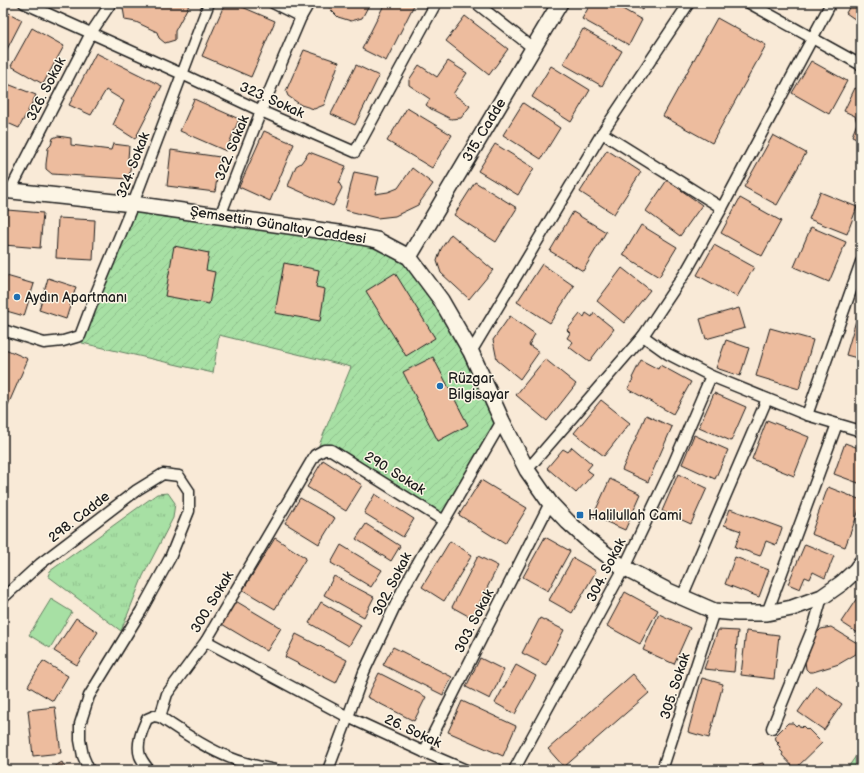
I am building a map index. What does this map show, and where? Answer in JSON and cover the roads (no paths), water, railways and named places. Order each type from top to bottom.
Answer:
[{"type":"street","name":"323. Sokak","points":[[24,3],[182,74],[261,112],[355,152],[436,3]]},
{"type":"street","name":"326. Sokak","points":[[7,190],[91,33],[111,3]]},
{"type":"street","name":"324. Sokak","points":[[3,330],[44,343],[63,341],[80,336],[133,204],[209,3]]},
{"type":"street","points":[[273,3],[302,17]]},
{"type":"street","name":"322. Sokak","points":[[220,216],[261,112],[309,3]]},
{"type":"street","points":[[476,3],[533,48]]},
{"type":"street","name":"315. Cadde","points":[[409,257],[560,3]]},
{"type":"street","points":[[471,352],[602,133],[689,3]]},
{"type":"street","points":[[749,3],[861,65]]},
{"type":"street","points":[[527,470],[643,336],[687,270],[722,208],[831,3]]},
{"type":"street","points":[[602,133],[722,208]]},
{"type":"street","name":"Şemsettin Günaltay Caddesi","points":[[7,190],[133,204],[346,234],[377,240],[409,257],[441,300],[471,352],[502,421],[527,470],[550,503],[590,542],[624,568],[668,591],[714,611],[737,613],[767,612],[792,608],[822,597],[842,583],[861,563]]},
{"type":"street","points":[[807,415],[861,262]]},
{"type":"street","points":[[643,336],[668,354],[711,376],[807,415],[861,431]]},
{"type":"street","name":"304. Sokak","points":[[514,770],[624,568],[672,467],[711,376]]},
{"type":"street","points":[[682,597],[767,399]]},
{"type":"street","name":"302. Sokak","points":[[328,770],[364,672],[402,591],[502,421]]},
{"type":"street","points":[[767,612],[837,424]]},
{"type":"street","name":"300. Sokak","points":[[160,717],[167,694],[206,641],[315,455],[324,450],[331,450]]},
{"type":"street","name":"290. Sokak","points":[[331,450],[444,521]]},
{"type":"street","name":"298. Cadde","points":[[3,598],[40,564],[137,490],[163,474],[179,476],[189,491],[189,511],[170,558],[141,610],[89,696],[80,724],[80,740],[83,756],[89,770]]},
{"type":"street","name":"303. Sokak","points":[[424,752],[550,503]]},
{"type":"street","points":[[772,728],[814,625],[822,597]]},
{"type":"street","name":"305. Sokak","points":[[662,770],[714,611]]},
{"type":"street","name":"26. Sokak","points":[[206,641],[348,717],[466,770]]},
{"type":"street","points":[[149,770],[140,757],[138,744],[142,729],[147,719],[154,716],[160,717],[199,742],[231,758],[276,770]]},
{"type":"place","name":"Aydın Apartmanı","points":[[17,297]]},
{"type":"place","name":"Rüzgar Bilgisayar","points":[[440,386]]},
{"type":"place","name":"Halilullah Cami","points":[[580,515]]}]
